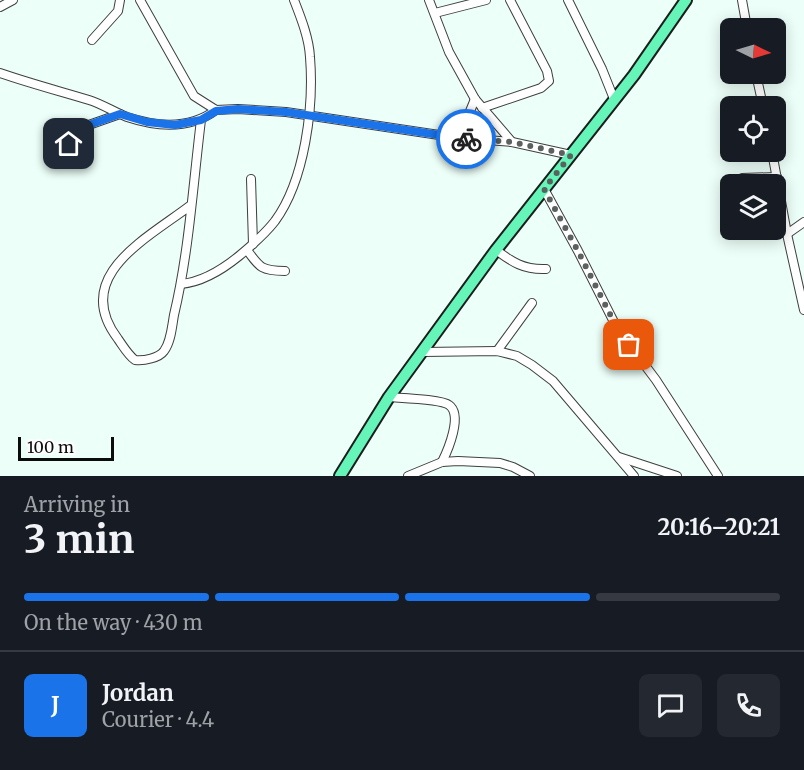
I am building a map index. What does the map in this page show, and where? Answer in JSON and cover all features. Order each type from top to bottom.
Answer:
[{"type":"main road","points":[[340,476],[389,397],[496,250],[634,75],[686,0]]},
{"type":"street","points":[[0,8],[13,0]]},
{"type":"street","points":[[92,40],[118,11],[120,0]]},
{"type":"street","points":[[140,0],[194,96],[216,111]]},
{"type":"street","points":[[182,284],[211,274],[253,244],[275,220],[293,185],[301,163],[309,116],[310,57],[294,0]]},
{"type":"street","points":[[429,0],[449,52],[475,99],[512,142]]},
{"type":"street","points":[[435,13],[486,0]]},
{"type":"street","points":[[482,108],[542,88],[549,81],[547,71],[510,0]]},
{"type":"street","points":[[568,0],[614,99]]},
{"type":"street","points":[[742,0],[745,18]]},
{"type":"street","points":[[0,73],[98,103],[120,114],[147,122],[175,125],[201,120],[216,111],[238,109],[309,116],[459,138],[512,142],[571,155]]},
{"type":"street","points":[[459,138],[475,99]]},
{"type":"street","points":[[54,161],[83,127],[120,114]]},
{"type":"street","points":[[191,206],[123,256],[111,272],[104,287],[105,319],[132,359],[142,361],[160,355],[165,350],[182,284],[201,120]]},
{"type":"street","points":[[252,179],[253,244]]},
{"type":"street","points":[[544,189],[617,328],[656,380],[718,476]]},
{"type":"street","points":[[787,234],[804,222]]},
{"type":"street","points":[[786,228],[804,310]]},
{"type":"street","points":[[246,250],[262,269],[285,271]]},
{"type":"street","points":[[496,250],[520,266],[546,269]]},
{"type":"street","points":[[497,351],[532,303]]},
{"type":"street","points":[[423,352],[497,351],[517,356],[546,375],[634,476]]},
{"type":"street","points":[[389,397],[443,402],[451,406],[454,412],[453,437],[442,462]]},
{"type":"street","points":[[619,457],[677,476]]},
{"type":"street","points":[[408,476],[442,462],[500,463],[530,476]]},
{"type":"way so far","points":[[466,139],[512,142],[571,155],[544,189],[617,328],[629,345]]},
{"type":"route","points":[[69,144],[83,127],[120,114],[147,122],[184,125],[201,120],[216,111],[238,109],[286,112],[466,139]]}]
